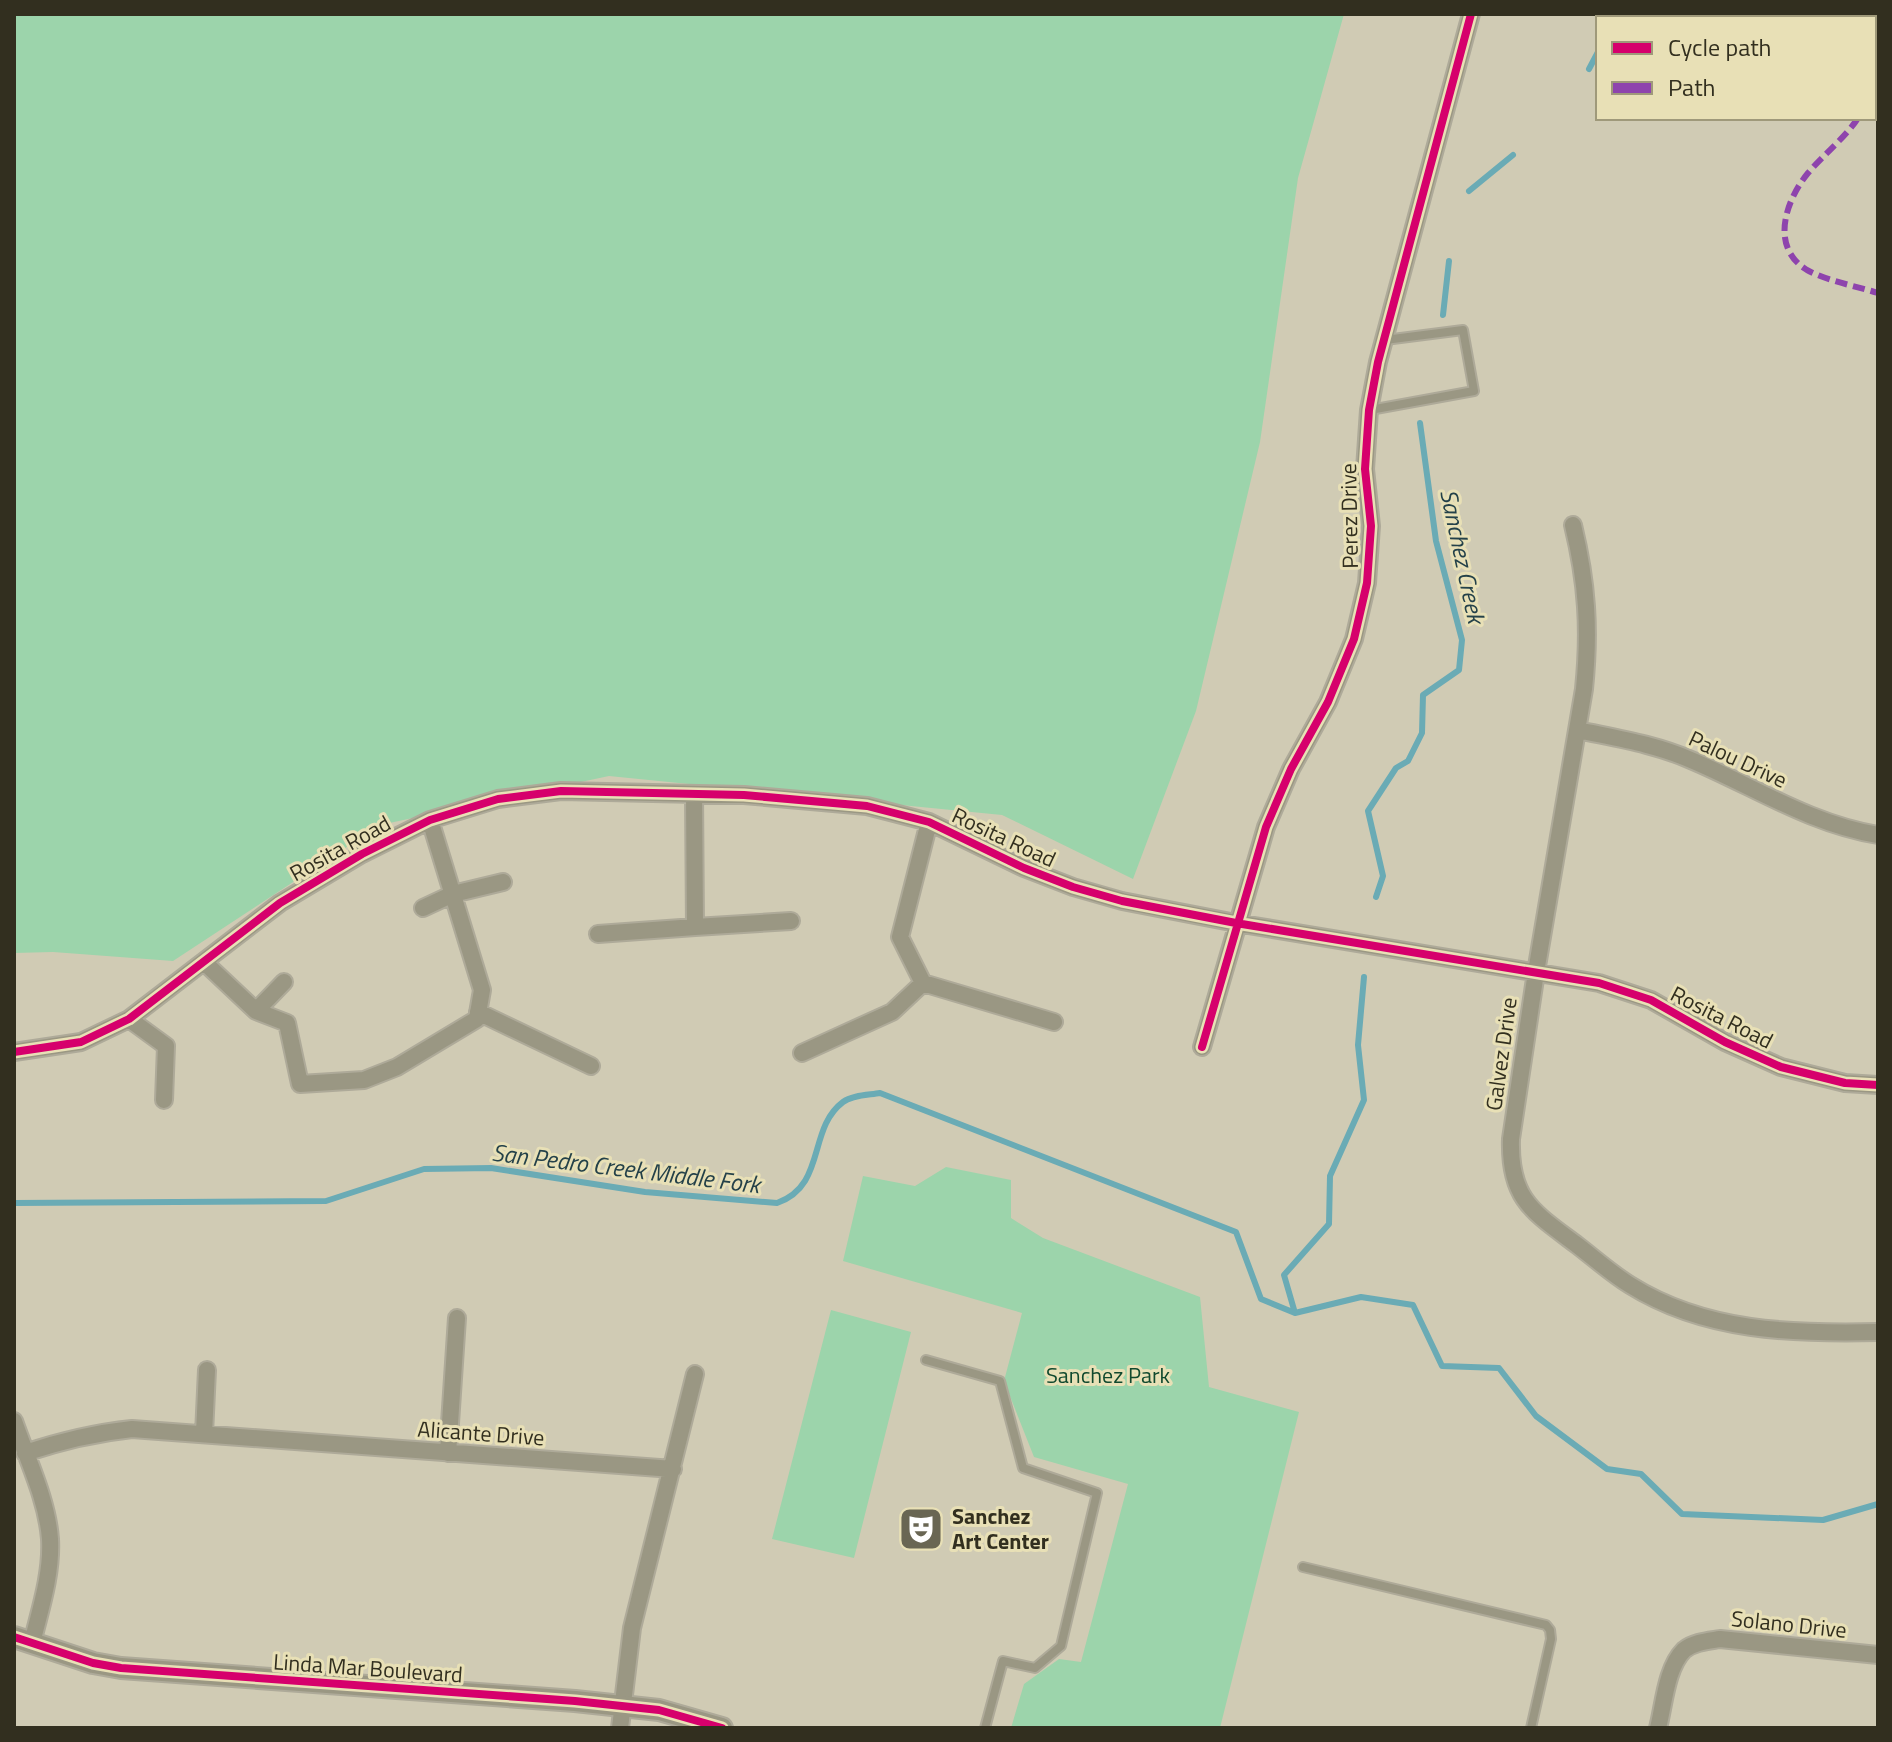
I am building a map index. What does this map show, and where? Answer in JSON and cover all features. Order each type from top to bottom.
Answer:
[{"type":"street","name":"Perez Drive","points":[[1202,1047],[1266,827],[1291,769],[1328,702],[1354,639],[1367,583],[1371,526],[1365,469],[1369,410],[1384,340],[1471,14]]},
{"type":"street","name":"Galvez Drive","points":[[1573,525],[1588,605],[1588,646],[1578,730],[1511,1139],[1510,1163],[1517,1190],[1532,1209],[1630,1285],[1669,1305],[1711,1319],[1761,1330],[1811,1334],[1878,1332]]},
{"type":"street","name":"Palou Drive","points":[[1578,730],[1688,758],[1812,818],[1878,835]]},
{"type":"street","name":"Rosita Road","points":[[14,1052],[81,1042],[129,1019],[280,903],[362,854],[430,820],[498,799],[561,791],[744,795],[867,806],[929,822],[1024,868],[1122,901],[1599,983],[1651,1000],[1725,1042],[1781,1067],[1845,1083],[1878,1085]]},
{"type":"street","points":[[694,794],[695,927]]},
{"type":"street","points":[[204,962],[256,1011],[287,1023],[300,1084],[364,1080],[411,1059],[477,1019],[482,990],[430,820]]},
{"type":"street","points":[[929,822],[900,937],[923,983],[1054,1022]]},
{"type":"street","points":[[423,908],[453,894],[503,882]]},
{"type":"street","points":[[598,934],[791,921]]},
{"type":"street","points":[[256,1011],[284,982]]},
{"type":"street","points":[[802,1053],[892,1012],[923,983]]},
{"type":"street","points":[[478,1012],[591,1066]]},
{"type":"street","points":[[129,1019],[166,1046],[164,1100]]},
{"type":"street","points":[[448,1453],[457,1318]]},
{"type":"street","points":[[204,1434],[207,1370]]},
{"type":"street","points":[[620,1728],[632,1628],[695,1374]]},
{"type":"street","points":[[14,1421],[46,1512],[50,1542],[47,1579],[23,1640]]},
{"type":"street","name":"Alicante Drive","points":[[25,1453],[58,1442],[132,1429],[673,1469]]},
{"type":"street","name":"Solano Drive","points":[[1658,1728],[1674,1666],[1685,1650],[1699,1642],[1720,1639],[1878,1655]]},
{"type":"street","name":"Linda Mar Boulevard","points":[[23,1640],[93,1663],[143,1671],[622,1705],[682,1715],[722,1728]]},
{"type":"lane","points":[[1369,410],[1474,391],[1463,330],[1384,340]]},
{"type":"lane","points":[[926,1360],[1000,1381],[1023,1468],[1097,1493],[1061,1646],[1035,1668],[1003,1661],[985,1728]]},
{"type":"lane","points":[[1303,1567],[1546,1625],[1551,1639],[1531,1728]]},
{"type":"green space","points":[[14,14],[1344,14],[1298,178],[1260,442],[1196,711],[1133,879],[1002,815],[609,776],[380,825],[173,961],[53,952],[14,953]]},
{"type":"green space","name":"Sanchez Park","points":[[946,1167],[1011,1180],[1011,1218],[1043,1238],[1200,1297],[1209,1387],[1299,1412],[1220,1728],[1011,1728],[1024,1684],[1059,1659],[1081,1662],[1128,1484],[1034,1457],[1004,1381],[1022,1313],[843,1261],[863,1176],[915,1186]]},
{"type":"green space","points":[[831,1310],[911,1332],[854,1558],[772,1539]]},
{"type":"waterway","name":"Sanchez Creek","points":[[1589,69],[1596,56]]},
{"type":"waterway","name":"Sanchez Creek","points":[[1469,191],[1513,155]]},
{"type":"waterway","name":"Sanchez Creek","points":[[1443,315],[1449,261]]},
{"type":"waterway","name":"Sanchez Creek","points":[[1376,897],[1383,876],[1368,811],[1396,768],[1408,761],[1422,733],[1423,695],[1459,670],[1462,640],[1436,541],[1420,423]]},
{"type":"waterway","name":"Sanchez Creek","points":[[1295,1313],[1284,1275],[1329,1224],[1330,1176],[1364,1100],[1358,1045],[1364,977]]},
{"type":"waterway","name":"San Pedro Creek Middle Fork","points":[[14,1203],[326,1201],[424,1169],[491,1168],[645,1192],[777,1203],[793,1195],[803,1183],[832,1113],[847,1100],[880,1093],[1236,1232],[1261,1299],[1295,1313]]},
{"type":"waterway","points":[[1295,1313],[1361,1297],[1413,1305],[1442,1366],[1499,1368],[1536,1416],[1607,1469],[1641,1474],[1682,1514],[1823,1520],[1878,1504]]},
{"type":"marked path","points":[[1856,120],[1800,184],[1788,209],[1785,236],[1795,260],[1807,270],[1878,293]]},
{"type":"cycle path","points":[[1202,1047],[1266,827],[1291,769],[1328,702],[1354,639],[1367,583],[1371,526],[1365,469],[1369,410],[1378,362],[1471,14]]},
{"type":"cycle path","points":[[14,1052],[81,1042],[129,1019],[280,903],[362,854],[430,820],[498,799],[561,791],[744,795],[867,806],[929,822],[1024,868],[1122,901],[1599,983],[1651,1000],[1725,1042],[1781,1067],[1845,1083],[1878,1085]]},
{"type":"cycle path","points":[[14,1637],[93,1663],[121,1668],[575,1701],[659,1710],[722,1728]]},
{"type":"place","name":"Sanchez Art Center","points":[[921,1529]]}]
